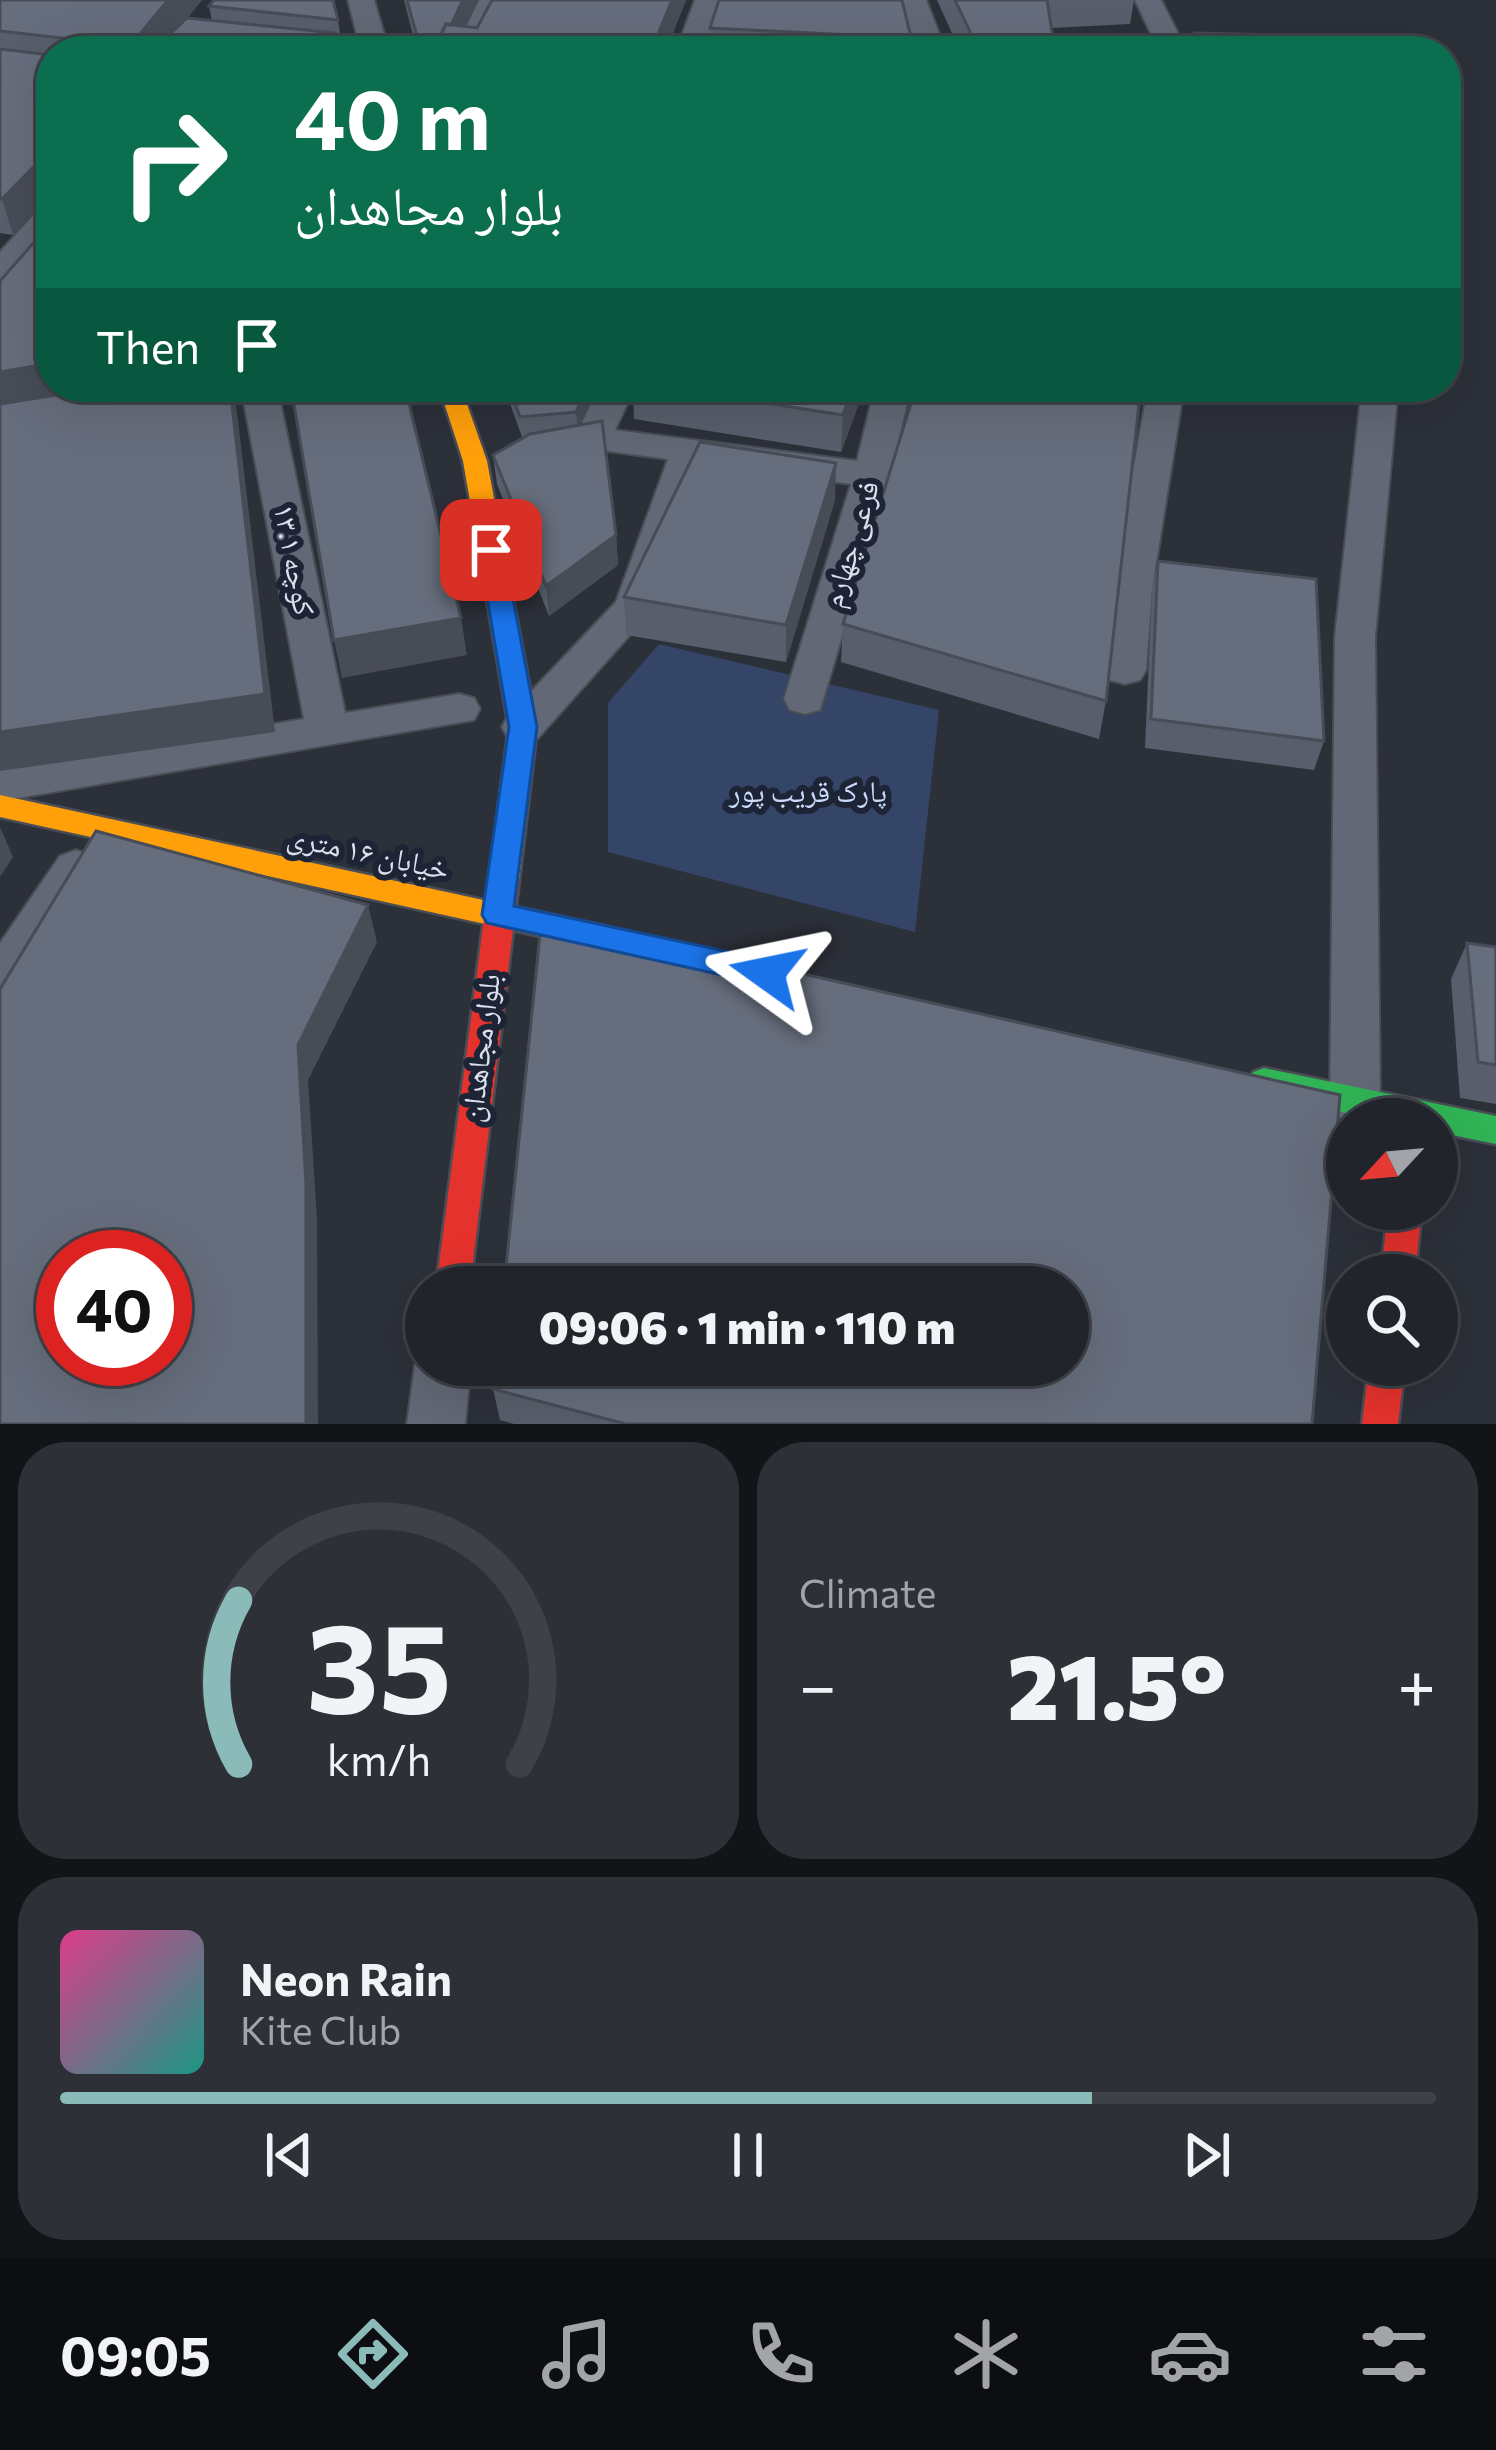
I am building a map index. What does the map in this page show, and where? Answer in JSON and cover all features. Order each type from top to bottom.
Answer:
[{"type":"street","points":[[361,0],[371,36]]},
{"type":"street","points":[[465,36],[488,0]]},
{"type":"street","points":[[695,36],[708,0]]},
{"type":"street","points":[[913,0],[926,36]]},
{"type":"street","points":[[1148,0],[1166,36]]},
{"type":"street","points":[[0,272],[36,232]]},
{"type":"street","name":"کوچه ۱۳.۱","points":[[262,402],[328,732]]},
{"type":"street","name":"بلوار مجاهدان","points":[[455,402],[475,461],[523,727],[455,1266]]},
{"type":"street","points":[[593,439],[610,402]]},
{"type":"street","name":"فرعی چهارم","points":[[805,699],[889,402]]},
{"type":"street","points":[[1125,670],[1153,402]]},
{"type":"street","points":[[1360,1098],[1355,637],[1378,402]]},
{"type":"street","points":[[475,461],[593,439],[872,476]]},
{"type":"street","points":[[523,727],[634,608],[689,453]]},
{"type":"street","points":[[0,785],[459,709]]},
{"type":"street","name":"خیابان ۱۶ متری","points":[[0,806],[638,945]]},
{"type":"street","points":[[0,982],[104,828]]},
{"type":"street","points":[[1241,1077],[1326,1101]]},
{"type":"street","points":[[1458,1125],[1496,1130]]},
{"type":"street","points":[[436,1424],[441,1386]]},
{"type":"street","points":[[1381,1424],[1386,1386]]},
{"type":"green space","name":"پارک قریب پور","points":[[659,644],[939,710],[915,932],[608,852],[608,703]]},
{"type":"building","points":[[0,0],[168,0],[138,36],[0,31]]},
{"type":"building","points":[[214,0],[333,0],[338,20],[209,6]]},
{"type":"building","points":[[407,0],[463,0],[440,36],[417,36]]},
{"type":"building","points":[[492,0],[672,0],[657,36],[440,36],[446,24],[477,28]]},
{"type":"building","points":[[719,0],[902,0],[911,36],[871,36],[710,28]]},
{"type":"building","points":[[955,0],[1047,0],[1053,36],[972,36]]},
{"type":"building","points":[[187,18],[335,36],[168,36]]},
{"type":"building","points":[[1195,33],[1286,36],[1197,36]]},
{"type":"building","points":[[0,49],[36,53],[36,164],[0,199]]},
{"type":"building","points":[[36,240],[36,366],[0,372],[0,281]]},
{"type":"building","points":[[36,398],[36,402],[232,402],[265,694],[0,732],[0,404]]},
{"type":"building","points":[[294,402],[409,402],[461,618],[334,640]]},
{"type":"building","points":[[514,402],[580,402],[576,412],[520,417]]},
{"type":"building","points":[[759,402],[848,402],[843,415]]},
{"type":"building","points":[[911,402],[1139,402],[1106,701],[843,624]]},
{"type":"building","points":[[602,421],[616,535],[546,586],[493,455],[530,434]]},
{"type":"building","points":[[700,442],[836,463],[786,625],[624,597]]},
{"type":"building","points":[[1158,561],[1316,579],[1324,741],[1151,719]]},
{"type":"building","points":[[96,831],[368,905],[298,1045],[306,1184],[306,1424],[0,1424],[0,989]]},
{"type":"building","points":[[542,915],[1340,1095],[1326,1098],[1329,1230],[1312,1424],[626,1424],[493,1386],[1089,1386],[1089,1266],[506,1266]]},
{"type":"building","points":[[1467,943],[1496,947],[1496,1065],[1478,1062]]},
{"type":"traffic: fast","points":[[1264,1082],[1496,1130]]},
{"type":"traffic: slow","points":[[455,402],[475,461],[523,727],[504,880]]},
{"type":"traffic: slow","points":[[0,806],[617,941]]},
{"type":"traffic: jam","points":[[456,1266],[504,880]]},
{"type":"traffic: jam","points":[[1400,1254],[1403,1230]]},
{"type":"traffic: jam","points":[[1380,1424],[1385,1386]]},
{"type":"route","points":[[491,550],[523,727],[497,915],[767,973]]}]
